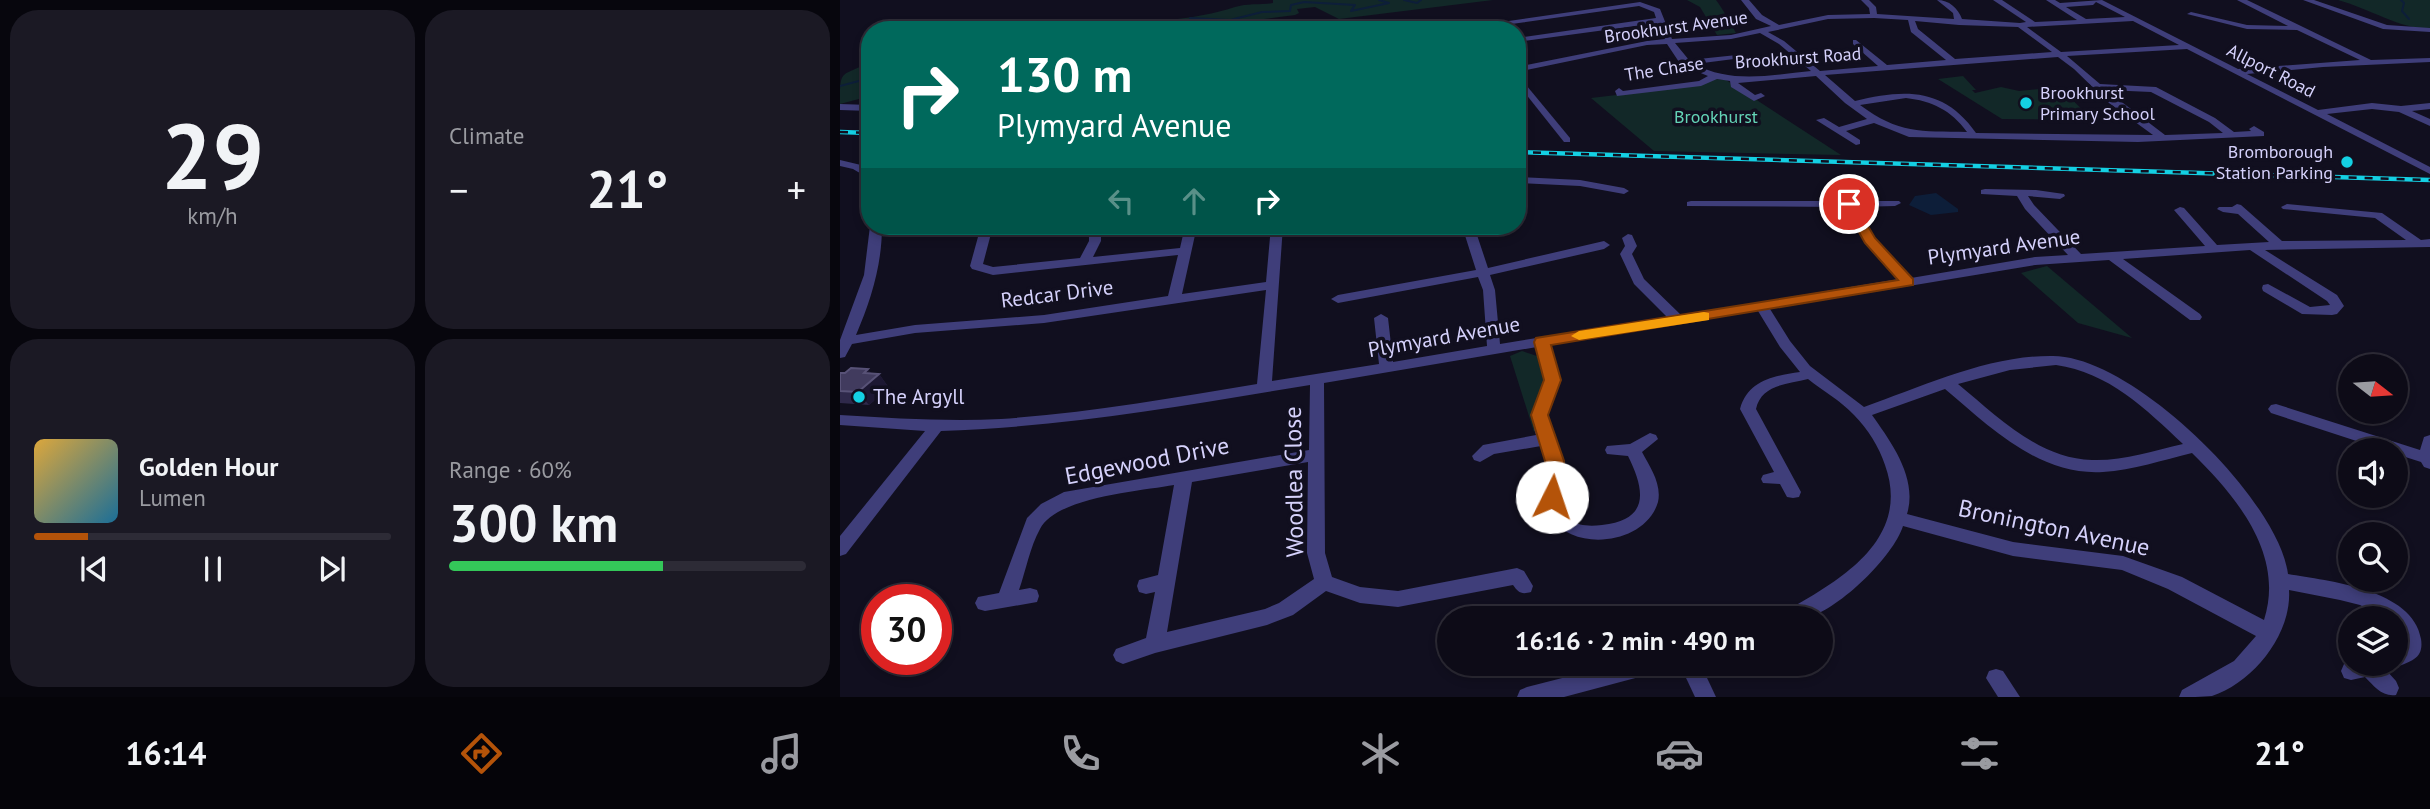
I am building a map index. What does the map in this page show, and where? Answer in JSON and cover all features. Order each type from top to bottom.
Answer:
[{"type":"street","points":[[1745,0],[1759,18],[1779,27]]},
{"type":"street","points":[[1865,0],[1872,8],[1874,16]]},
{"type":"street","points":[[1941,0],[1956,12],[1959,23]]},
{"type":"street","points":[[1997,0],[2033,24]]},
{"type":"street","points":[[2050,0],[2087,23]]},
{"type":"street","points":[[2241,0],[2369,62]]},
{"type":"street","points":[[2307,0],[2386,27],[2430,30]]},
{"type":"street","points":[[2060,5],[2090,2]]},
{"type":"street","name":"Allport Road","points":[[2090,2],[2133,19],[2427,169]]},
{"type":"street","points":[[1514,21],[1632,4],[1654,8],[1684,64],[1732,58]]},
{"type":"street","points":[[2196,13],[2235,26],[2294,28]]},
{"type":"street","name":"Brookhurst Avenue","points":[[1526,68],[1669,40],[1720,38],[1763,32],[1828,17],[1874,16],[2020,25],[2133,19]]},
{"type":"street","points":[[1911,19],[1914,30],[1953,62]]},
{"type":"street","points":[[1526,39],[1660,20]]},
{"type":"street","points":[[2020,25],[2077,67],[2096,87],[2162,137]]},
{"type":"street","points":[[1763,32],[1776,39],[1838,96],[1877,120],[1909,134],[2162,137],[2262,134]]},
{"type":"street","points":[[1856,42],[1885,68]]},
{"type":"street","name":"Brookhurst Road","points":[[1684,64],[1714,77],[1734,79],[2186,47]]},
{"type":"street","points":[[2236,72],[2430,60]]},
{"type":"street","name":"The Chase","points":[[1619,91],[1620,94],[1701,83],[1714,77]]},
{"type":"street","points":[[1734,79],[1734,85],[1754,98],[1761,96]]},
{"type":"street","points":[[2096,87],[2153,89],[2212,120],[2232,135]]},
{"type":"street","points":[[1526,88],[1567,140]]},
{"type":"street","points":[[1854,104],[1916,95],[1931,97],[1964,120],[1974,136]]},
{"type":"street","points":[[2316,113],[2372,106],[2402,109],[2430,106]]},
{"type":"street","points":[[840,107],[861,108]]},
{"type":"street","points":[[2402,109],[2430,123]]},
{"type":"street","points":[[1821,120],[1856,142]]},
{"type":"street","points":[[1838,130],[1877,120]]},
{"type":"street","points":[[840,163],[861,170]]},
{"type":"street","points":[[1526,180],[1618,187]]},
{"type":"street","points":[[1989,191],[2022,195],[2054,192]]},
{"type":"street","points":[[2022,195],[2029,207],[2077,257]]},
{"type":"street","points":[[1691,204],[1895,203]]},
{"type":"street","points":[[1849,204],[1869,240],[1908,282]]},
{"type":"street","points":[[2223,208],[2237,209],[2279,245]]},
{"type":"street","points":[[2294,211],[2329,209],[2378,215],[2424,243]]},
{"type":"street","points":[[2180,210],[2214,249]]},
{"type":"street","points":[[843,348],[876,252],[876,235]]},
{"type":"street","points":[[986,235],[976,261],[976,266],[984,270],[1003,271],[1185,251]]},
{"type":"street","points":[[1085,261],[1095,241],[1095,235]]},
{"type":"street","points":[[1174,299],[1189,235]]},
{"type":"street","points":[[1264,389],[1275,235]]},
{"type":"street","points":[[1471,235],[1485,272],[1494,350]]},
{"type":"street","points":[[1629,238],[1631,246],[1626,254],[1638,281],[1678,320]]},
{"type":"street","name":"Plymyard Avenue","points":[[840,420],[937,426],[1001,424],[1115,412],[1908,282],[2077,257],[2279,245],[2424,243]]},
{"type":"street","points":[[1338,299],[1485,272],[1604,245]]},
{"type":"street","points":[[2253,247],[2332,298],[2337,306],[2332,311],[2307,311],[2270,294]]},
{"type":"street","points":[[2110,255],[2195,317]]},
{"type":"street","name":"Redcar Drive","points":[[843,348],[915,329],[1044,319],[1271,285]]},
{"type":"street","points":[[1762,307],[1790,351],[1811,374],[1862,413],[1884,442],[1898,468],[1902,494],[1900,519],[1878,556],[1861,572],[1809,606]]},
{"type":"street","points":[[1381,318],[1387,367]]},
{"type":"street","points":[[1542,342],[1553,380],[1540,415],[1555,461],[1552,497],[1557,514],[1587,531],[1614,532],[1639,520],[1647,508],[1650,486],[1633,450]]},
{"type":"street","points":[[1862,413],[1949,384],[2035,362],[2056,360],[2087,366],[2123,385],[2196,447],[2250,507],[2269,540],[2281,581],[2279,609],[2247,664],[2189,697]]},
{"type":"street","points":[[1793,492],[1776,478],[1748,409],[1748,401],[1752,393],[1761,387],[1811,374]]},
{"type":"street","name":"Woodlea Close","points":[[1317,380],[1317,553],[1324,582],[1350,594],[1378,599],[1398,599],[1517,576],[1524,586]]},
{"type":"street","points":[[1949,384],[2012,436],[2064,462],[2106,465],[2196,447]]},
{"type":"street","points":[[2276,409],[2428,461],[2430,441]]},
{"type":"street","points":[[842,544],[937,426]]},
{"type":"street","points":[[1487,448],[1546,439]]},
{"type":"street","points":[[1613,450],[1633,450],[1650,439]]},
{"type":"street","name":"Edgewood Drive","points":[[1006,599],[1033,523],[1047,509],[1070,497],[1316,455]]},
{"type":"street","points":[[1155,644],[1184,478]]},
{"type":"street","name":"Bronington Avenue","points":[[1900,519],[2013,548],[2123,563],[2175,583],[2268,632]]},
{"type":"street","points":[[2281,581],[2364,598],[2380,606]]},
{"type":"street","points":[[1146,586],[1167,582]]},
{"type":"street","points":[[1123,655],[1155,644],[1267,617],[1286,609],[1324,582]]},
{"type":"street","points":[[985,603],[1030,596]]},
{"type":"street","points":[[2408,625],[2414,639],[2413,649],[2408,652]]},
{"type":"street","points":[[1528,697],[1608,676]]},
{"type":"street","points":[[1696,676],[1706,697]]},
{"type":"street","points":[[2376,676],[2389,688]]},
{"type":"street","points":[[1996,678],[2010,697]]},
{"type":"green space","points":[[1273,0],[1493,0],[1339,19],[1315,7],[1297,9],[1299,13],[1295,15],[1248,21],[1156,21],[1273,3]]},
{"type":"green space","points":[[1687,0],[1716,0],[1736,33],[1717,35],[1700,7]]},
{"type":"green space","points":[[2338,0],[2430,0],[2430,29],[2407,26]]},
{"type":"green space","points":[[861,66],[861,98],[840,104],[842,78]]},
{"type":"green space","points":[[1963,76],[1976,90],[1972,90],[1975,93],[2001,87],[2019,91],[2059,87],[2093,120],[2002,119],[1938,79]]},
{"type":"green space","name":"Brookhurst","points":[[1716,79],[1726,80],[1841,155],[1654,151],[1591,98],[1684,87]]},
{"type":"green space","points":[[2047,266],[2132,338],[2078,323],[2021,273]]},
{"type":"green space","points":[[1522,351],[1537,356],[1544,383],[1534,414],[1534,432],[1510,356]]},
{"type":"water","points":[[1936,193],[1958,209],[1958,212],[1931,215],[1909,205],[1915,196]]},
{"type":"building","points":[[851,368],[868,369],[864,373],[879,374],[858,392],[840,391],[840,373]]},
{"type":"waterway","points":[[1192,21],[1190,18],[1230,20],[1262,12],[1290,11],[1291,5],[1304,2],[1355,5],[1351,11],[1389,3],[1379,0]]},
{"type":"waterway","points":[[1404,0],[1417,3],[1421,0]]},
{"type":"waterway","points":[[2401,0],[2404,3],[2402,11],[2409,19]]},
{"type":"waterway","points":[[840,86],[861,80]]},
{"type":"railway","points":[[840,132],[861,133]]},
{"type":"railway","points":[[1526,152],[2430,180]]},
{"type":"slow traffic","points":[[1579,336],[1704,316]]},
{"type":"place","name":"Brookhurst Primary School","points":[[2026,103]]},
{"type":"place","name":"Bromborough Station Parking","points":[[2347,162]]},
{"type":"place","name":"The Argyll","points":[[859,397]]},
{"type":"route","points":[[1552,497],[1555,461],[1540,415],[1553,380],[1542,342],[1908,282],[1869,240],[1849,204]]}]
